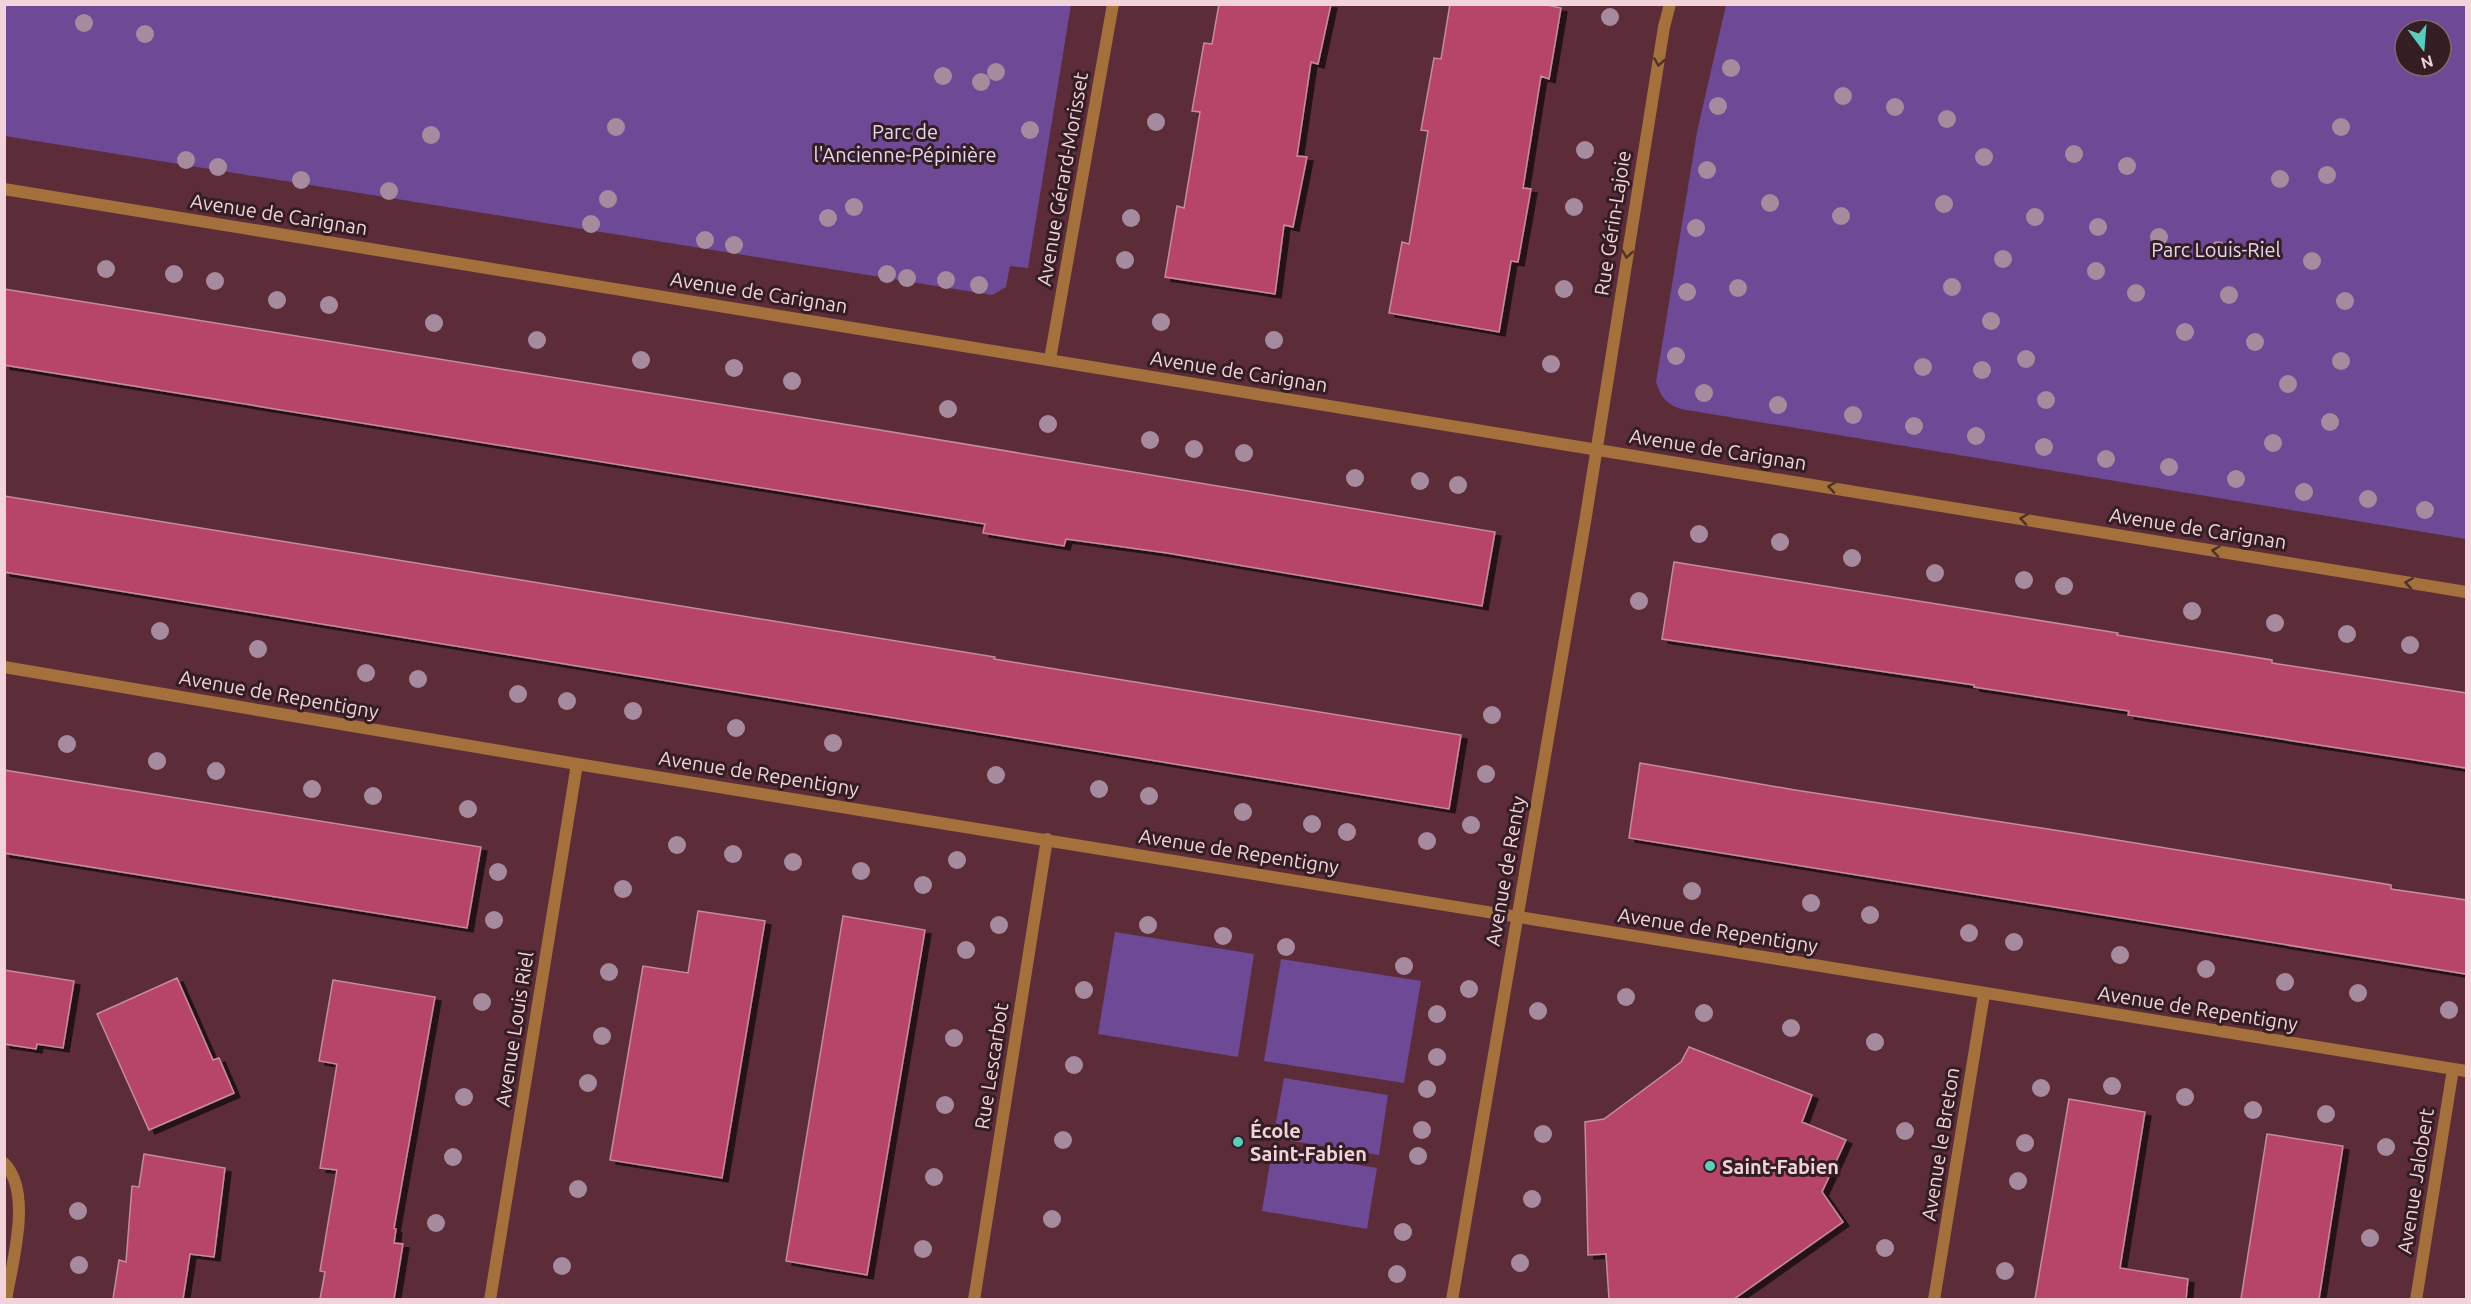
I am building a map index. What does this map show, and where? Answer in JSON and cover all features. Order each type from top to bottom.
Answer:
[{"type":"street","name":"Avenue Gérard-Morisset","points":[[1050,359],[1113,4]]},
{"type":"street","name":"Rue Gérin-Lajoie","points":[[1596,449],[1662,38],[1670,4]]},
{"type":"street","name":"Avenue de Carignan","points":[[4,189],[2466,592]]},
{"type":"street","name":"Avenue de Renty","points":[[1452,1299],[1596,449]]},
{"type":"street","name":"Avenue de Repentigny","points":[[4,667],[577,764],[2466,1071]]},
{"type":"street","name":"Avenue Louis Riel","points":[[490,1299],[577,764]]},
{"type":"street","name":"Rue Lescarbot","points":[[974,1299],[1047,839]]},
{"type":"street","name":"Avenue le Breton","points":[[1934,1299],[1984,994]]},
{"type":"street","name":"Avenue Jalobert","points":[[2416,1299],[2453,1069]]},
{"type":"street","points":[[4,1163],[10,1169],[18,1190],[19,1212],[6,1299]]},
{"type":"green space","name":"Parc de l'Ancienne-Pépinière","points":[[4,5],[1071,5],[1028,268],[1010,266],[1006,287],[992,295],[5,136]]},
{"type":"green space","name":"Parc Louis-Riel","points":[[1726,5],[2466,5],[2466,539],[1681,409],[1671,405],[1662,396],[1656,382],[1697,132]]},
{"type":"green space","points":[[1115,932],[1254,954],[1238,1057],[1098,1034]]},
{"type":"green space","points":[[1281,959],[1421,981],[1404,1083],[1264,1061]]},
{"type":"green space","points":[[1284,1078],[1388,1095],[1379,1155],[1273,1138]]},
{"type":"green space","points":[[1272,1151],[1377,1168],[1367,1229],[1262,1211]]},
{"type":"building","points":[[1219,4],[1331,4],[1318,64],[1311,62],[1297,156],[1307,157],[1293,227],[1284,225],[1275,294],[1165,277],[1177,206],[1184,208],[1200,112],[1192,111],[1204,43],[1212,44]]},
{"type":"building","points":[[1450,4],[1543,4],[1561,8],[1549,79],[1541,76],[1523,188],[1531,189],[1518,262],[1511,261],[1499,332],[1389,313],[1402,242],[1409,244],[1428,131],[1421,130],[1434,58],[1441,59]]},
{"type":"building","points":[[4,289],[1495,532],[1482,606],[1167,553],[1066,539],[1064,546],[983,533],[985,524],[4,365]]},
{"type":"building","points":[[4,496],[1461,735],[1449,809],[4,572]]},
{"type":"building","points":[[1674,562],[2118,633],[2117,635],[2272,660],[2272,663],[2466,693],[2466,768],[2128,715],[2129,711],[1974,687],[1974,685],[1662,639]]},
{"type":"building","points":[[1640,763],[2391,885],[2391,889],[2466,900],[2466,974],[1629,838]]},
{"type":"building","points":[[4,770],[481,847],[467,928],[4,853]]},
{"type":"building","points":[[698,911],[765,921],[722,1178],[610,1160],[643,966],[688,973]]},
{"type":"building","points":[[843,916],[925,930],[867,1275],[786,1261]]},
{"type":"building","points":[[4,970],[74,981],[63,1048],[37,1044],[36,1049],[4,1044]]},
{"type":"building","points":[[177,978],[213,1060],[219,1058],[234,1093],[149,1130],[97,1014]]},
{"type":"building","points":[[333,980],[435,997],[394,1228],[396,1229],[394,1243],[403,1244],[394,1299],[320,1299],[325,1272],[320,1271],[337,1170],[320,1168],[337,1064],[319,1061]]},
{"type":"building","name":"Saint-Fabien","points":[[1689,1047],[1812,1095],[1802,1122],[1846,1140],[1822,1192],[1843,1222],[1734,1299],[1609,1299],[1606,1254],[1588,1255],[1585,1122],[1604,1119],[1681,1062]]},
{"type":"building","points":[[2069,1099],[2145,1112],[2120,1268],[2188,1279],[2186,1299],[2035,1299]]},
{"type":"building","points":[[2267,1134],[2343,1146],[2319,1299],[2241,1299]]},
{"type":"building","points":[[144,1154],[225,1168],[214,1257],[190,1254],[183,1299],[113,1299],[119,1260],[126,1262],[132,1186],[139,1187]]},
{"type":"place","name":"École Saint-Fabien","points":[[1238,1142]]},
{"type":"place","name":"Saint-Fabien","points":[[1710,1166]]}]
